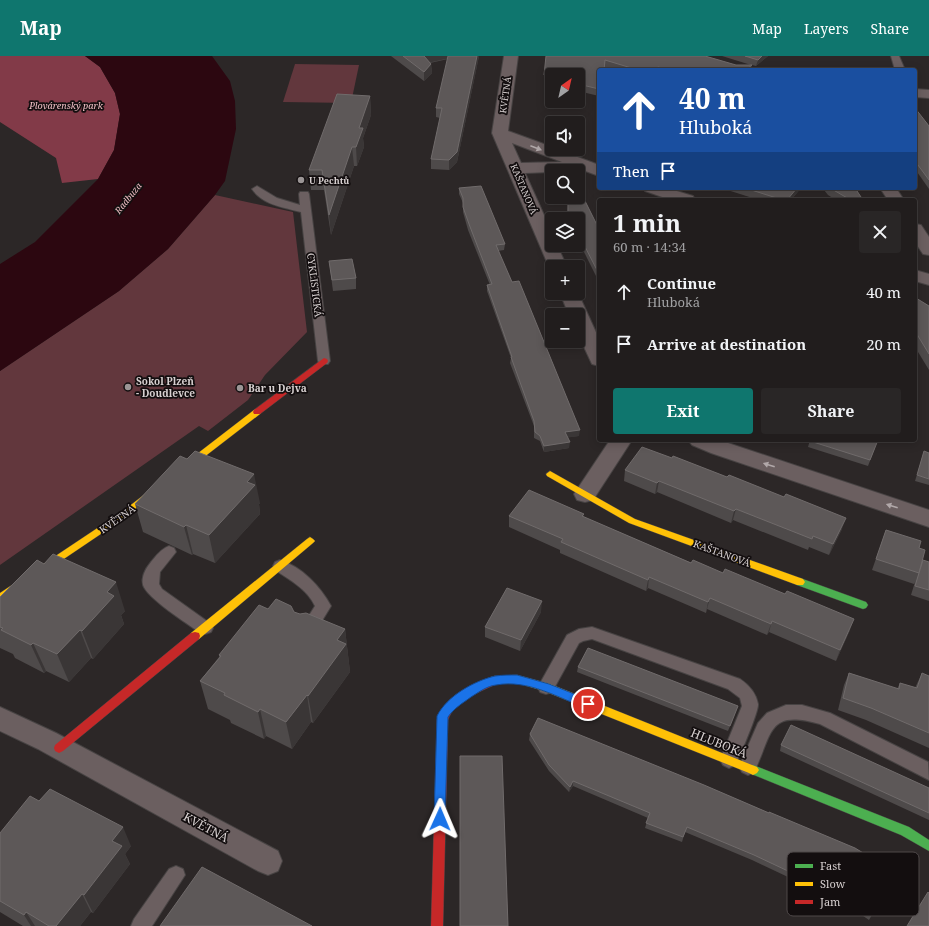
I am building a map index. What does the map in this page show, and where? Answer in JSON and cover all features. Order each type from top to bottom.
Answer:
[{"type":"street","name":"KVĚTNÁ","points":[[500,134],[511,56]]},
{"type":"street","points":[[917,93],[929,94]]},
{"type":"street","name":"KAŠTANOVÁ","points":[[500,134],[555,260]]},
{"type":"street","points":[[500,134],[592,169]]},
{"type":"street","points":[[515,168],[592,169]]},
{"type":"street","points":[[657,190],[681,198]]},
{"type":"street","points":[[917,232],[929,250]]},
{"type":"street","points":[[917,276],[929,280]]},
{"type":"street","points":[[572,300],[597,356]]},
{"type":"street","name":"KVĚTNÁ","points":[[0,598],[126,513],[324,361]]},
{"type":"street","points":[[585,494],[620,442]]},
{"type":"street","points":[[703,442],[929,519]]},
{"type":"street","name":"KAŠTANOVÁ","points":[[550,474],[632,520],[863,605]]},
{"type":"street","points":[[59,748],[310,542]]},
{"type":"street","name":"HLUBOKÁ","points":[[438,926],[443,716],[448,708],[459,699],[481,685],[496,680],[517,679],[546,687],[905,831],[929,846]]},
{"type":"street","name":"KVĚTNÁ","points":[[0,718],[268,860]]},
{"type":"lane","points":[[895,56],[899,68]]},
{"type":"lane","points":[[257,189],[261,194],[269,199],[306,210]]},
{"type":"lane","name":"CYKLISTICKÁ","points":[[304,194],[324,361]]},
{"type":"lane","points":[[169,552],[153,570],[151,585],[157,593],[205,628]]},
{"type":"lane","points":[[280,566],[308,585],[319,598],[323,606],[305,635]]},
{"type":"lane","points":[[546,687],[573,639],[579,635],[592,633],[734,684],[746,694],[750,706],[729,760]]},
{"type":"lane","points":[[748,767],[764,728],[772,718],[786,712],[802,712],[824,718],[922,767],[929,772]]},
{"type":"lane","points":[[141,926],[176,875]]},
{"type":"shaded area","points":[[295,64],[359,65],[351,103],[283,102]]},
{"type":"shaded area","name":"Sokol Plzeň - Doudlevce","points":[[215,195],[293,212],[307,332],[265,375],[248,400],[208,431],[199,426],[0,565],[0,371],[119,291],[168,249]]},
{"type":"green space","name":"Plovárenský park","points":[[0,56],[85,56],[100,67],[115,93],[120,114],[114,150],[98,179],[62,183],[56,158],[0,122]]},
{"type":"water","name":"Radbuza","points":[[85,56],[212,56],[230,81],[235,101],[236,129],[225,181],[215,195],[168,249],[119,291],[0,371],[0,264],[35,242],[98,179],[114,150],[120,114],[115,93],[100,67]]},
{"type":"building","points":[[403,56],[424,56],[431,64],[424,72]]},
{"type":"building","points":[[448,56],[477,56],[457,152],[449,160],[431,159],[442,108],[436,108]]},
{"type":"building","points":[[546,56],[705,56],[736,65],[752,65],[748,68],[631,68],[605,60],[604,68],[597,68],[597,89],[585,86],[585,68],[545,68],[544,75]]},
{"type":"building","points":[[745,56],[762,56],[758,60]]},
{"type":"building","points":[[337,94],[370,96],[359,128],[363,128],[356,147],[352,147],[329,215],[322,170],[309,170]]},
{"type":"building","points":[[917,111],[929,126],[929,180],[917,164]]},
{"type":"building","points":[[481,186],[505,244],[496,245],[512,282],[519,281],[545,345],[545,348],[546,348],[580,430],[565,432],[570,442],[544,446],[540,436],[535,432],[534,421],[487,285],[492,284],[463,207],[463,198],[459,188]]},
{"type":"building","points":[[751,190],[795,190],[789,198],[777,198]]},
{"type":"building","points":[[833,190],[856,190],[862,198],[847,198]]},
{"type":"building","points":[[585,201],[597,225],[597,270],[585,247],[585,212],[568,212],[568,204],[585,204]]},
{"type":"building","points":[[352,259],[356,278],[332,280],[329,261]]},
{"type":"building","points":[[917,299],[929,306],[929,354],[917,334]]},
{"type":"building","points":[[813,442],[877,442],[870,460]]},
{"type":"building","points":[[642,447],[672,458],[673,456],[727,477],[729,475],[784,497],[786,494],[846,518],[833,544],[813,536],[812,539],[736,509],[734,511],[659,481],[657,483],[625,470]]},
{"type":"building","points":[[195,451],[254,474],[247,482],[255,485],[209,535],[186,525],[184,527],[135,504],[180,456],[187,459]]},
{"type":"building","points":[[924,451],[929,453],[929,479],[917,475]]},
{"type":"building","points":[[529,490],[584,514],[582,516],[691,563],[693,560],[723,573],[725,569],[785,594],[787,591],[854,619],[840,650],[772,621],[771,624],[710,598],[708,602],[649,577],[648,580],[561,542],[563,539],[509,516]]},
{"type":"building","points":[[886,530],[921,541],[919,548],[925,550],[919,573],[876,559]]},
{"type":"building","points":[[53,554],[116,582],[107,592],[114,596],[82,631],[80,630],[57,654],[33,643],[31,645],[1,630],[3,628],[0,627],[0,597],[37,560],[44,564]]},
{"type":"building","points":[[923,560],[929,562],[929,590],[915,586]]},
{"type":"building","points":[[507,588],[542,601],[521,640],[485,627]]},
{"type":"building","points":[[276,599],[291,606],[294,612],[300,614],[306,613],[345,629],[337,640],[346,644],[308,696],[307,695],[286,722],[260,709],[258,712],[224,695],[225,693],[200,681],[221,656],[219,655],[259,605],[268,609]]},
{"type":"building","points":[[588,648],[738,706],[730,726],[578,667]]},
{"type":"building","points":[[849,673],[899,689],[900,683],[917,688],[922,673],[929,676],[929,733],[871,708],[843,698]]},
{"type":"building","points":[[538,718],[704,785],[862,852],[787,852],[787,871],[687,827],[683,837],[646,823],[650,813],[573,781],[570,787],[549,765],[530,734]]},
{"type":"building","points":[[791,725],[929,788],[929,813],[781,745]]},
{"type":"building","points":[[460,756],[502,756],[508,926],[460,926]]},
{"type":"building","points":[[50,789],[123,827],[112,841],[122,846],[84,895],[82,894],[56,926],[49,926],[26,912],[24,915],[0,901],[0,833],[30,796],[39,801]]},
{"type":"building","points":[[202,867],[312,926],[160,926]]},
{"type":"building","points":[[928,892],[929,926],[907,926],[913,916],[919,916],[919,907]]},
{"type":"traffic: fast","points":[[800,582],[863,605]]},
{"type":"traffic: fast","points":[[753,770],[905,831],[929,846]]},
{"type":"traffic: slow","points":[[0,598],[126,513],[257,412]]},
{"type":"traffic: slow","points":[[550,474],[632,521],[800,582]]},
{"type":"traffic: slow","points":[[195,636],[310,541]]},
{"type":"traffic: slow","points":[[495,680],[517,679],[546,687],[753,770]]},
{"type":"traffic: jam","points":[[257,412],[324,361]]},
{"type":"traffic: jam","points":[[59,748],[195,636]]},
{"type":"traffic: jam","points":[[437,926],[442,720],[447,709],[456,701],[495,680]]},
{"type":"place","name":"U Pechtů","points":[[301,180]]},
{"type":"place","name":"Sokol Plzeň - Doudlevce","points":[[128,387]]},
{"type":"place","name":"Bar u Dejva","points":[[240,388]]},
{"type":"route","points":[[440,819],[441,727],[443,716],[448,708],[459,699],[481,685],[496,680],[517,679],[546,687],[588,704]]}]
